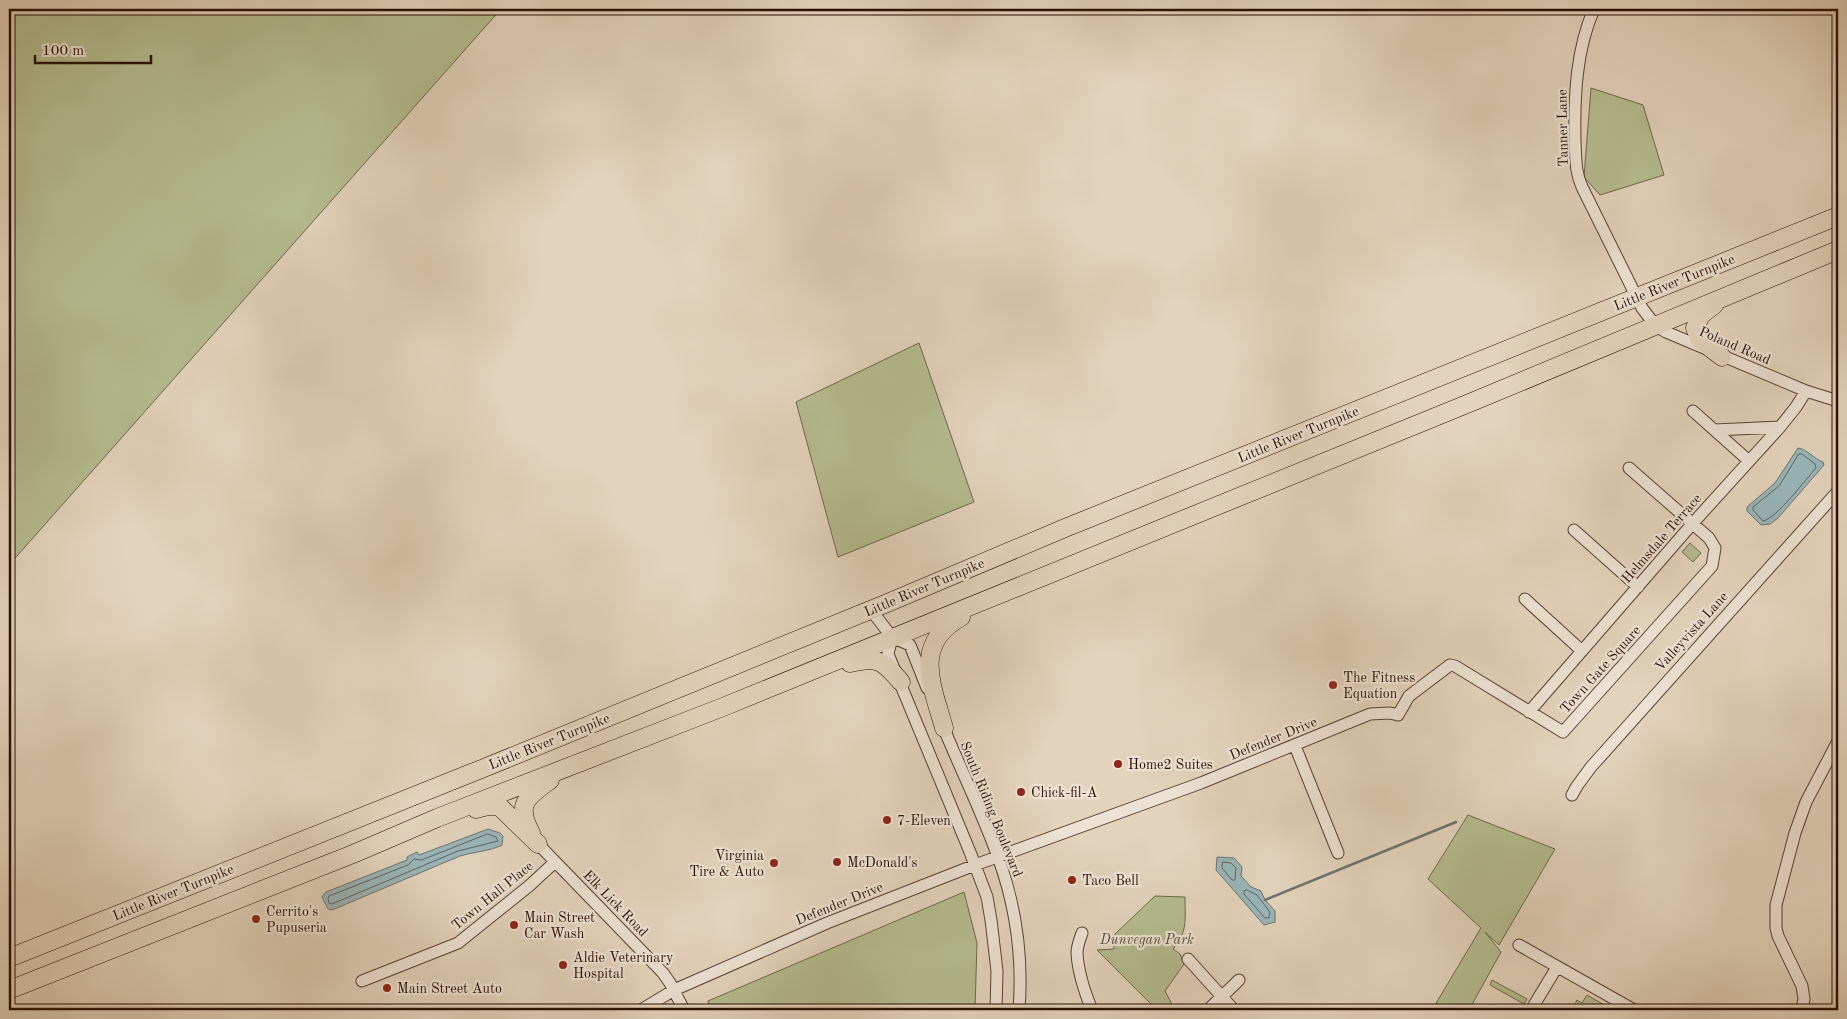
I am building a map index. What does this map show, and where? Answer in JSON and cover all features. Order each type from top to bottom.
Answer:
[{"type":"highway","name":"Little River Turnpike","points":[[9,958],[871,610],[1066,528],[1838,216]]},
{"type":"highway","points":[[9,990],[353,854],[437,818],[564,770],[808,672],[1837,251]]},
{"type":"highway","points":[[1722,357],[1700,340],[1695,328],[1698,319],[1705,311],[1737,292]]},
{"type":"highway","points":[[1003,542],[1128,494],[1146,488],[1175,484]]},
{"type":"highway","points":[[944,728],[929,672],[929,656],[935,641],[939,634],[952,622],[1016,587]]},
{"type":"highway","points":[[808,672],[872,659],[885,664],[901,682]]},
{"type":"highway","points":[[538,844],[523,817],[524,804],[533,794],[564,770]]},
{"type":"highway","points":[[437,818],[488,806],[499,806],[538,844]]},
{"type":"street","name":"Tanner Lane","points":[[1594,9],[1586,33],[1576,82],[1576,167],[1582,187],[1635,297]]},
{"type":"street","name":"Poland Road","points":[[1635,297],[1655,325],[1666,332],[1722,357],[1838,402]]},
{"type":"street","name":"Helmsdale Terrace","points":[[1533,707],[1693,523],[1780,427],[1806,391]]},
{"type":"street","points":[[1693,411],[1749,461]]},
{"type":"street","points":[[1715,430],[1780,427]]},
{"type":"street","points":[[1629,468],[1693,523]]},
{"type":"street","name":"Valleyvista Lane","points":[[1572,796],[1587,771],[1838,491]]},
{"type":"street","name":"Town Gate Square","points":[[1450,666],[1455,666],[1533,707],[1563,732],[1709,571],[1712,566],[1714,548],[1709,538],[1693,523]]},
{"type":"street","points":[[1574,530],[1638,587]]},
{"type":"street","points":[[1524,599],[1582,651]]},
{"type":"street","name":"South Riding Boulevard","points":[[871,610],[892,637],[910,645],[998,857],[1015,920],[1020,955],[1019,1010]]},
{"type":"street","points":[[892,637],[888,654],[987,897],[997,971],[996,1010]]},
{"type":"street","name":"Defender Drive","points":[[641,1010],[674,990],[827,923],[975,865],[1201,783],[1370,714],[1390,712],[1398,716],[1409,696],[1450,666]]},
{"type":"street","points":[[1802,1010],[1804,999],[1802,986],[1776,928],[1776,904],[1795,833],[1806,802],[1838,741]]},
{"type":"street","points":[[1294,746],[1338,853]]},
{"type":"street","name":"Elk Lick Road","points":[[538,844],[657,967],[674,990],[684,1010]]},
{"type":"street","name":"Town Hall Place","points":[[362,981],[458,943],[529,886],[555,862]]},
{"type":"street","points":[[1082,933],[1077,951],[1082,982],[1092,1010]]},
{"type":"street","points":[[1519,945],[1634,1010]]},
{"type":"street","points":[[1188,959],[1234,1010]]},
{"type":"street","points":[[1531,1010],[1557,967]]},
{"type":"street","points":[[1208,1010],[1239,980]]},
{"type":"green space","points":[[9,9],[501,9],[9,565]]},
{"type":"green space","points":[[1591,88],[1643,105],[1664,175],[1600,195],[1584,177]]},
{"type":"green space","points":[[919,343],[974,502],[838,557],[796,402]]},
{"type":"green space","points":[[1690,543],[1701,553],[1693,562],[1682,552]]},
{"type":"green space","points":[[1468,815],[1555,849],[1499,945],[1485,932],[1501,952],[1469,1010],[1432,1010],[1481,928],[1428,879]]},
{"type":"green space","points":[[964,892],[977,943],[975,1010],[709,1010],[708,1001]]},
{"type":"green space","name":"Dunvegan Park","points":[[1155,896],[1185,897],[1183,931],[1173,949],[1180,954],[1184,964],[1165,991],[1175,1010],[1157,1010],[1097,950],[1114,949],[1115,934]]},
{"type":"green space","points":[[1492,980],[1527,999],[1524,1004],[1490,985]]},
{"type":"green space","points":[[1587,995],[1613,1010],[1572,1010],[1577,1000],[1582,1003]]},
{"type":"water","points":[[1798,448],[1823,462],[1824,465],[1778,518],[1770,524],[1761,525],[1747,511],[1747,507],[1775,483]]},
{"type":"water","points":[[488,829],[503,836],[502,845],[493,849],[460,856],[332,910],[328,909],[322,897],[326,892],[407,860],[407,857],[417,852],[419,855]]},
{"type":"water","points":[[1217,857],[1234,858],[1242,867],[1241,876],[1251,887],[1261,891],[1265,900],[1275,911],[1275,922],[1264,925],[1216,870]]},
{"type":"waterway","points":[[1265,900],[1456,822]]},
{"type":"place","name":"The Fitness Equation","points":[[1333,685]]},
{"type":"place","name":"Home2 Suites","points":[[1118,764]]},
{"type":"place","name":"Chick-fil-A","points":[[1021,792]]},
{"type":"place","name":"7-Eleven","points":[[887,820]]},
{"type":"place","name":"McDonald's","points":[[837,862]]},
{"type":"place","name":"Virginia Tire & Auto","points":[[774,863]]},
{"type":"place","name":"Taco Bell","points":[[1072,880]]},
{"type":"place","name":"Cerrito's Pupuseria","points":[[256,919]]},
{"type":"place","name":"Main Street Car Wash","points":[[514,925]]},
{"type":"place","name":"Aldie Veterinary Hospital","points":[[563,965]]},
{"type":"place","name":"Main Street Auto","points":[[387,988]]}]
